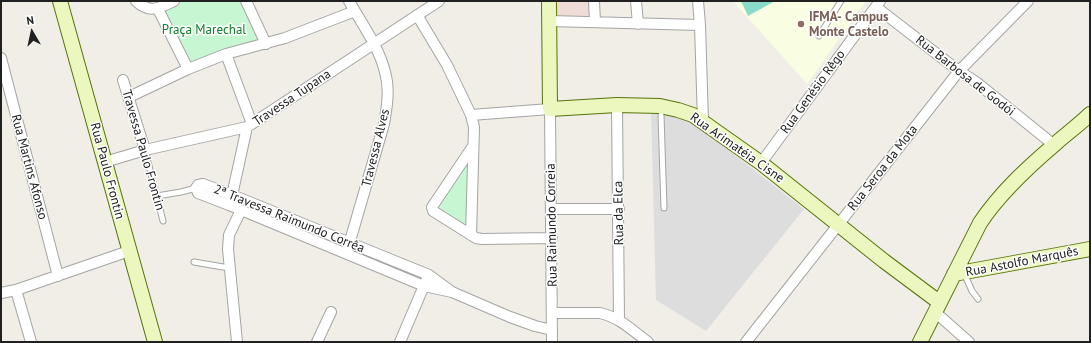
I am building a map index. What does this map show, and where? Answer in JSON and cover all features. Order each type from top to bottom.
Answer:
[{"type":"street","name":"Rua Paulo Frontin","points":[[60,1],[154,342]]},
{"type":"street","points":[[136,1],[143,7],[158,9],[174,1]]},
{"type":"street","points":[[246,1],[266,44]]},
{"type":"street","name":"Travessa Alves","points":[[346,253],[375,158],[384,124],[387,104],[386,73],[380,55],[349,1]]},
{"type":"street","name":"Travessa Tupana","points":[[105,162],[145,150],[250,126],[439,1]]},
{"type":"street","points":[[549,1],[550,109]]},
{"type":"street","points":[[594,1],[595,22]]},
{"type":"street","points":[[636,1],[638,24]]},
{"type":"street","points":[[698,1],[703,122]]},
{"type":"street","name":"Rua Seroa da Mota","points":[[746,342],[959,71],[1028,1]]},
{"type":"street","name":"Rua Barbosa de Godói","points":[[878,4],[959,71],[976,82],[1054,145]]},
{"type":"street","name":"Rua Genésio Rêgo","points":[[760,163],[878,4]]},
{"type":"street","points":[[158,9],[188,69]]},
{"type":"street","points":[[130,97],[188,69],[226,54],[266,44],[297,34],[354,11]]},
{"type":"street","points":[[417,15],[447,65],[471,115],[474,127],[471,235]]},
{"type":"street","points":[[549,21],[700,26]]},
{"type":"street","points":[[226,54],[250,126],[229,205]]},
{"type":"street","name":"Rua Martins Afonso","points":[[1,58],[58,276]]},
{"type":"street","name":"Travessa Paulo Frontin","points":[[123,80],[130,97],[145,150]]},
{"type":"street","name":"Rua Arimatéia Cisne","points":[[471,115],[617,105],[661,110],[678,110],[693,115],[760,163],[884,261],[937,307],[969,342]]},
{"type":"street","name":"Rua da Elca","points":[[617,105],[620,320]]},
{"type":"street","name":"Rua Raimundo Correia","points":[[550,109],[553,313],[552,342]]},
{"type":"street","points":[[920,342],[937,307],[959,273],[980,223],[990,207],[1001,194],[1054,145],[1088,118]]},
{"type":"street","points":[[473,146],[432,209],[437,214],[471,235],[482,239],[552,238]]},
{"type":"street","name":"2ª Travessa Raimundo Corrêa","points":[[203,184],[429,275],[452,292],[424,286],[198,193],[196,188],[198,185],[203,184]]},
{"type":"street","points":[[551,209],[619,209]]},
{"type":"street","points":[[238,342],[228,249],[229,235],[241,210]]},
{"type":"street","name":"Rua Astolfo Marquês","points":[[959,273],[1090,249]]},
{"type":"street","points":[[1,293],[16,290],[129,251]]},
{"type":"street","points":[[400,342],[429,275]]},
{"type":"street","points":[[16,290],[31,342]]},
{"type":"street","points":[[452,292],[510,317],[535,326],[552,330]]},
{"type":"street","points":[[317,342],[332,312]]},
{"type":"street","points":[[553,313],[600,313],[607,315],[620,320],[648,342]]},
{"type":"lane","points":[[819,36],[841,1]]},
{"type":"lane","points":[[661,110],[664,208]]},
{"type":"lane","name":"Travessa Paulo Frontin","points":[[145,150],[163,221]]},
{"type":"lane","points":[[157,196],[196,188]]},
{"type":"lane","points":[[194,262],[229,268]]},
{"type":"lane","points":[[959,273],[978,299]]},
{"type":"shaded area","points":[[556,1],[590,1],[590,16],[557,16]]},
{"type":"shaded area","name":"IFMA- Campus Monte Castelo","points":[[733,1],[866,1],[807,84]]},
{"type":"shaded area","points":[[741,1],[775,1],[748,16]]},
{"type":"shaded area","points":[[651,110],[694,123],[804,209],[706,331],[656,300]]},
{"type":"green space","name":"Praça Marechal","points":[[178,1],[243,1],[262,40],[189,66],[162,9]]},
{"type":"green space","points":[[469,157],[466,228],[433,209]]},
{"type":"place","name":"IFMA- Campus Monte Castelo","points":[[801,24]]}]
